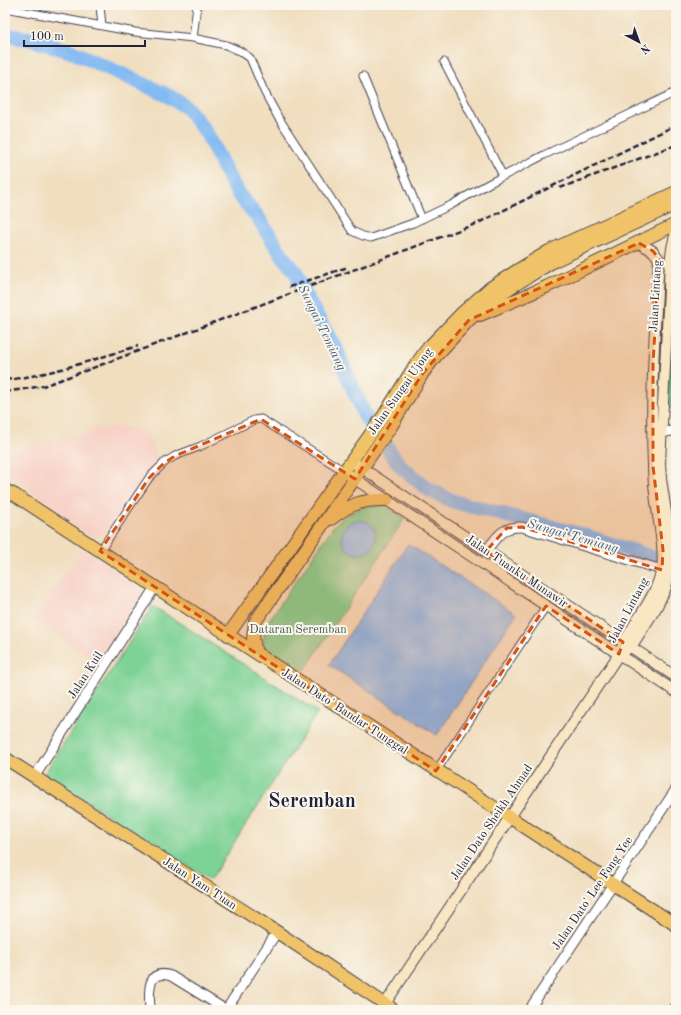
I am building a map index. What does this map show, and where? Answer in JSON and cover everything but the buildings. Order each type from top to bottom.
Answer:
[{"type":"highway","name":"Jalan Sungai Ujong","points":[[228,635],[384,415],[427,349],[462,313],[490,288],[549,251],[676,192]]},
{"type":"highway","name":"Jalan Sungai Ujong","points":[[256,653],[253,638],[255,622],[378,446],[423,373],[435,357],[469,320],[495,297],[554,261],[676,204]]},
{"type":"highway","points":[[469,320],[546,287],[676,224]]},
{"type":"highway","name":"Jalan Dato' Bandar Tunggal","points":[[8,493],[100,551],[436,771],[676,925]]},
{"type":"highway","points":[[322,526],[350,505],[372,499],[387,500]]},
{"type":"highway","name":"Jalan Yam Tuan","points":[[5,758],[277,932],[390,1007]]},
{"type":"main road","name":"Jalan Lintang","points":[[656,434],[669,288],[669,262],[671,246],[676,232]]},
{"type":"main road","name":"Jalan Lintang","points":[[619,654],[627,645],[657,587],[668,570],[667,550],[670,533],[661,479],[656,434],[653,364],[659,259],[653,251],[639,243]]},
{"type":"main road","points":[[657,290],[664,283],[669,288]]},
{"type":"main road","name":"Jalan Tuanku Munawir","points":[[351,461],[676,677]]},
{"type":"main road","name":"Jalan Tuanku Munawir","points":[[344,472],[676,692]]},
{"type":"main road","name":"Jalan Dato Sheikh Ahmad","points":[[390,1007],[509,818],[619,654]]},
{"type":"street","points":[[100,5],[102,26]]},
{"type":"street","points":[[193,38],[197,5]]},
{"type":"street","points":[[5,8],[135,32],[193,38],[240,51],[250,58],[264,91],[278,117],[352,231],[371,238],[451,205],[554,150],[676,92]]},
{"type":"street","points":[[444,62],[503,176]]},
{"type":"street","points":[[363,76],[422,218]]},
{"type":"street","points":[[100,551],[149,478],[164,462],[254,420],[261,419],[344,472]]},
{"type":"street","points":[[656,434],[676,430]]},
{"type":"street","points":[[486,551],[498,535],[507,528],[522,528],[668,570]]},
{"type":"street","name":"Jalan Kuil","points":[[35,776],[155,587]]},
{"type":"street","points":[[436,771],[546,606]]},
{"type":"street","name":"Jalan Dato' Lee Fong Yee","points":[[529,1010],[676,789]]},
{"type":"street","points":[[150,1010],[149,986],[151,981],[161,974],[171,976],[227,1010],[277,932]]},
{"type":"street","points":[[5,1009],[13,1010]]},
{"type":"highlighted area","points":[[639,243],[653,251],[659,259],[653,364],[653,466],[663,550],[662,570],[522,527],[507,528],[486,551],[623,642],[619,654],[546,606],[436,771],[100,551],[149,478],[164,463],[175,456],[261,419],[355,479],[423,373],[469,320]]},
{"type":"shaded area","points":[[106,427],[128,427],[147,431],[158,460],[105,533],[91,538],[5,469],[5,466],[10,451]]},
{"type":"shaded area","points":[[82,548],[143,590],[96,660],[33,620]]},
{"type":"green space","points":[[676,237],[676,411],[668,406],[673,241]]},
{"type":"green space","name":"Dataran Seremban","points":[[385,505],[405,518],[304,671],[263,646],[265,626],[335,524],[347,515],[362,507]]},
{"type":"green space","name":"Dataran Seremban","points":[[153,606],[318,712],[210,880],[44,774]]},
{"type":"water","points":[[356,520],[362,520],[366,521],[373,527],[376,537],[375,544],[369,551],[362,554],[356,554],[352,553],[345,547],[342,540],[342,534],[343,530],[349,523]]},
{"type":"water","points":[[408,544],[516,614],[437,735],[329,665]]},
{"type":"waterway","name":"Sungai Temiang","points":[[5,35],[30,39],[73,52],[169,96],[187,108],[207,134],[239,195],[257,216],[284,258],[295,271],[307,299],[334,345],[365,416],[401,467],[428,489],[452,501],[582,535],[648,556],[676,567]]},
{"type":"railway","points":[[5,392],[43,386],[478,223],[676,125]]},
{"type":"railway","points":[[560,188],[676,145]]},
{"type":"railway","points":[[289,287],[348,267]]},
{"type":"railway","points":[[5,380],[22,378],[56,370],[138,346]]},
{"type":"district","name":"Seremban","points":[[312,800]]}]
